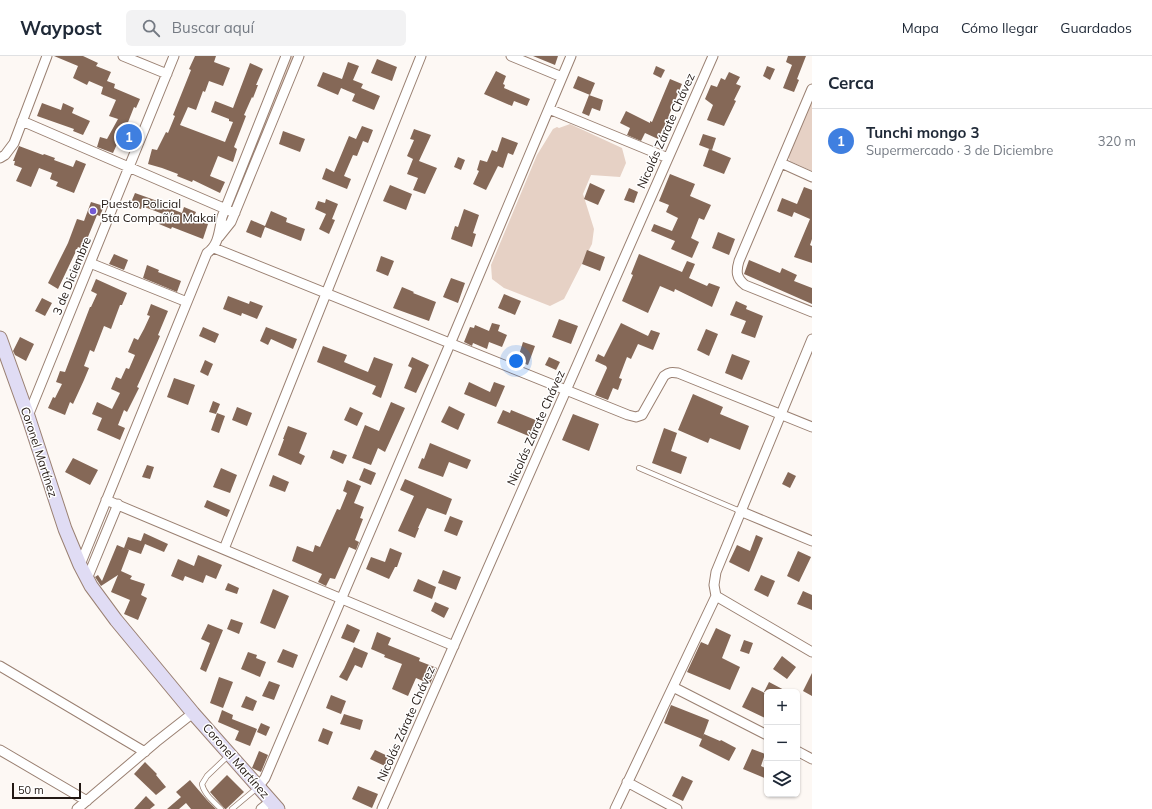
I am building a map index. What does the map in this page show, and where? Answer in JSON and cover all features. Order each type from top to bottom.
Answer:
[{"type":"main road","name":"Coronel Martínez","points":[[0,338],[28,416],[65,530],[91,586],[116,620],[193,713],[258,787],[270,806]]},
{"type":"street","points":[[0,158],[6,155],[10,149],[47,56]]},
{"type":"street","points":[[123,56],[167,74]]},
{"type":"street","name":"3 de Diciembre","points":[[28,416],[174,56]]},
{"type":"street","points":[[218,239],[225,208],[286,56]]},
{"type":"street","points":[[80,565],[207,253],[214,248],[218,239],[231,222],[298,56]]},
{"type":"street","points":[[224,549],[421,56]]},
{"type":"street","points":[[511,56],[562,77]]},
{"type":"street","points":[[258,787],[265,778],[342,599],[571,56]]},
{"type":"street","name":"Nicolás Zárate Chávez","points":[[382,809],[713,56]]},
{"type":"street","points":[[812,89],[739,261],[737,269],[737,276],[745,285],[812,312]]},
{"type":"street","points":[[549,109],[668,158]]},
{"type":"street","points":[[22,121],[235,213]]},
{"type":"street","points":[[780,163],[812,177]]},
{"type":"street","points":[[214,248],[628,415],[636,417],[642,415],[664,376],[673,372],[812,427]]},
{"type":"street","points":[[90,263],[187,302]]},
{"type":"street","points":[[615,809],[716,596],[714,585],[716,572],[812,339]]},
{"type":"street","points":[[106,500],[454,646]]},
{"type":"street","points":[[87,579],[118,504]]},
{"type":"street","points":[[740,511],[812,542]]},
{"type":"street","points":[[716,596],[812,652]]},
{"type":"street","points":[[0,666],[145,752]]},
{"type":"street","points":[[673,687],[764,733]]},
{"type":"street","points":[[77,809],[193,713]]},
{"type":"street","points":[[0,750],[87,801]]},
{"type":"street","points":[[800,753],[812,759]]},
{"type":"street","points":[[627,782],[676,809]]},
{"type":"lane","points":[[639,468],[740,511]]},
{"type":"lane","points":[[221,809],[207,794],[202,784],[207,776],[230,755]]},
{"type":"lane","points":[[232,809],[258,787]]},
{"type":"shaded area","points":[[289,56],[294,56],[233,205],[231,205]]},
{"type":"shaded area","points":[[812,97],[812,171],[790,161],[788,156]]},
{"type":"shaded area","points":[[570,124],[622,148],[626,163],[620,177],[591,175],[583,194],[594,229],[592,244],[564,299],[550,306],[504,288],[492,279],[491,265],[537,155],[553,129]]},
{"type":"building","points":[[54,56],[83,56],[98,63],[96,66],[111,72],[107,81],[115,84],[114,88],[140,99],[136,108],[134,107],[123,135],[126,136],[122,144],[118,142],[113,153],[97,147],[100,137],[107,139],[118,119],[109,116],[116,100],[101,94],[103,87],[89,81],[87,85],[73,78],[78,66]]},
{"type":"building","points":[[195,56],[216,56],[214,62],[230,68],[223,86],[209,81],[205,92],[203,91],[196,110],[188,107],[180,125],[225,142],[233,122],[211,112],[215,101],[233,108],[250,63],[263,69],[256,85],[258,85],[253,98],[252,97],[244,115],[246,116],[234,147],[237,149],[233,162],[218,156],[210,176],[225,182],[220,193],[193,180],[192,182],[177,176],[178,174],[148,164],[152,149],[157,150],[166,132],[168,133],[175,116],[173,115],[191,70],[189,69]]},
{"type":"building","points":[[533,56],[558,56],[555,65]]},
{"type":"building","points":[[788,56],[806,56],[797,79],[799,80],[794,92],[783,88],[792,65],[786,62]]},
{"type":"building","points":[[377,59],[397,67],[392,81],[371,73]]},
{"type":"building","points":[[348,62],[359,66],[353,80],[363,84],[361,88],[380,96],[374,110],[352,101],[355,94],[341,88],[338,95],[317,86],[323,72],[342,79]]},
{"type":"building","points":[[656,66],[665,70],[661,78],[653,74]]},
{"type":"building","points":[[767,66],[775,69],[770,80],[763,76]]},
{"type":"building","points":[[496,71],[506,76],[503,84],[505,85],[504,88],[530,99],[527,106],[514,101],[512,106],[484,94]]},
{"type":"building","points":[[729,72],[740,77],[736,84],[741,86],[734,100],[736,101],[724,126],[707,120],[713,105],[705,99],[711,85],[717,87],[721,78],[725,80]]},
{"type":"building","points":[[578,76],[595,83],[590,95],[573,88]]},
{"type":"building","points":[[670,79],[682,84],[669,115],[672,117],[666,129],[663,128],[658,139],[645,133],[641,141],[627,135],[630,128],[620,123],[626,111],[650,123],[650,121],[652,122]]},
{"type":"building","points":[[589,95],[603,100],[600,111],[592,108],[589,116],[582,113]]},
{"type":"building","points":[[42,103],[61,110],[63,103],[74,108],[72,113],[90,121],[83,135],[73,131],[74,129],[37,116]]},
{"type":"building","points":[[362,126],[373,130],[368,143],[363,141],[357,156],[353,155],[344,176],[351,179],[347,189],[322,179],[326,168],[334,172],[349,136],[356,139]]},
{"type":"building","points":[[414,129],[431,135],[419,161],[437,168],[425,194],[413,190],[418,178],[407,174],[413,159],[407,156],[414,140],[410,139]]},
{"type":"building","points":[[283,131],[305,139],[300,152],[279,144]]},
{"type":"building","points":[[703,134],[716,138],[712,150],[699,145]]},
{"type":"building","points":[[502,137],[518,143],[513,155],[508,153],[503,168],[498,166],[486,190],[473,184],[479,171],[477,170],[480,160],[487,162],[492,150],[497,152]]},
{"type":"building","points":[[19,146],[55,158],[54,160],[73,167],[76,160],[86,164],[74,193],[56,186],[58,182],[50,179],[52,173],[39,168],[31,187],[16,181],[22,168],[14,165],[15,161],[13,161]]},
{"type":"building","points":[[709,149],[731,158],[724,174],[703,166]]},
{"type":"building","points":[[458,157],[465,160],[461,170],[454,167]]},
{"type":"building","points":[[670,174],[695,184],[690,196],[711,205],[704,220],[699,218],[691,238],[699,242],[692,258],[671,249],[675,241],[651,231],[654,224],[672,231],[678,218],[666,212],[669,205],[659,201]]},
{"type":"building","points":[[590,183],[605,190],[598,205],[584,199]]},
{"type":"building","points":[[390,185],[412,194],[406,210],[383,201]]},
{"type":"building","points":[[804,187],[812,190],[812,239],[810,245],[812,246],[812,263],[794,257],[810,219],[794,212],[792,217],[777,211],[782,198],[797,204]]},
{"type":"building","points":[[629,188],[638,192],[634,203],[624,200]]},
{"type":"building","points":[[135,193],[163,203],[162,205],[182,213],[184,207],[196,212],[193,219],[208,224],[203,239],[172,227],[171,229],[159,224],[163,214],[142,206],[141,209],[130,205]]},
{"type":"building","points":[[326,199],[338,204],[332,219],[335,220],[329,234],[319,229],[326,214],[315,209],[318,201],[325,203]]},
{"type":"building","points":[[91,202],[104,206],[100,216],[97,215],[83,249],[78,247],[58,289],[48,283],[68,243],[77,219],[84,221]]},
{"type":"building","points":[[464,209],[479,215],[473,233],[476,234],[472,247],[451,239],[455,226],[458,227]]},
{"type":"building","points":[[271,211],[287,218],[286,222],[305,229],[301,241],[265,227],[261,238],[246,232],[251,220],[265,226]]},
{"type":"building","points":[[718,232],[735,239],[729,255],[712,248]]},
{"type":"building","points":[[587,250],[605,257],[600,271],[582,264]]},
{"type":"building","points":[[114,254],[128,260],[124,270],[109,264]]},
{"type":"building","points":[[639,254],[682,272],[687,261],[695,264],[689,278],[707,286],[709,283],[720,287],[712,307],[675,289],[674,292],[660,286],[648,313],[622,301],[633,275],[631,274]]},
{"type":"building","points":[[381,256],[394,261],[388,276],[376,271]]},
{"type":"building","points":[[749,260],[780,273],[782,268],[797,275],[794,281],[812,288],[812,304],[744,274]]},
{"type":"building","points":[[147,265],[159,270],[158,272],[181,281],[177,292],[143,278]]},
{"type":"building","points":[[451,278],[465,283],[458,303],[443,297]]},
{"type":"building","points":[[96,279],[127,293],[122,305],[120,305],[111,329],[104,326],[94,352],[90,350],[84,366],[89,368],[73,404],[70,402],[65,415],[48,408],[53,397],[55,398],[62,384],[56,382],[60,371],[65,372],[90,307],[97,294],[91,291]]},
{"type":"building","points":[[402,287],[436,302],[429,321],[393,308]]},
{"type":"building","points":[[504,294],[521,301],[515,315],[498,308]]},
{"type":"building","points":[[228,296],[249,304],[250,301],[263,306],[257,319],[242,313],[241,316],[223,309]]},
{"type":"building","points":[[42,298],[52,303],[45,316],[35,311]]},
{"type":"building","points":[[736,301],[747,306],[746,309],[763,316],[755,338],[741,333],[746,321],[730,315]]},
{"type":"building","points":[[151,304],[168,311],[158,335],[160,336],[137,387],[139,388],[127,412],[124,410],[118,425],[125,428],[120,440],[97,430],[102,418],[92,414],[97,402],[112,409],[120,393],[111,389],[116,377],[121,379],[126,368],[129,369],[135,355],[128,352],[134,338],[138,340],[144,329],[150,316],[147,315]]},
{"type":"building","points":[[559,319],[578,326],[571,344],[552,337]]},
{"type":"building","points":[[492,323],[500,325],[498,331],[507,335],[502,347],[489,342],[487,349],[473,343],[472,346],[464,342],[470,327],[474,328],[475,325],[489,331]]},
{"type":"building","points":[[621,323],[648,336],[651,330],[660,333],[653,350],[638,344],[631,359],[627,357],[619,378],[622,379],[618,390],[613,388],[608,400],[595,395],[607,368],[606,366],[595,361],[598,354],[604,357]]},
{"type":"building","points":[[203,327],[219,334],[215,343],[199,336]]},
{"type":"building","points":[[266,327],[297,339],[293,349],[271,339],[268,345],[260,341]]},
{"type":"building","points":[[706,329],[718,334],[709,356],[697,350]]},
{"type":"building","points":[[20,337],[34,344],[26,361],[15,355],[13,351]]},
{"type":"building","points":[[523,342],[535,346],[528,365],[517,361]]},
{"type":"building","points":[[323,346],[347,355],[344,362],[368,372],[374,357],[393,364],[381,398],[372,394],[376,386],[317,362]]},
{"type":"building","points":[[732,354],[750,361],[742,380],[725,373]]},
{"type":"building","points":[[412,357],[429,365],[416,393],[404,388],[412,368],[408,366]]},
{"type":"building","points":[[549,357],[560,362],[556,370],[545,365]]},
{"type":"building","points":[[205,360],[213,364],[208,376],[200,372]]},
{"type":"building","points":[[174,378],[195,385],[188,405],[167,397]]},
{"type":"building","points":[[469,382],[490,392],[494,382],[505,386],[496,407],[464,394]]},
{"type":"building","points":[[693,394],[723,407],[720,414],[749,426],[740,450],[710,438],[708,443],[678,430]]},
{"type":"building","points":[[213,401],[220,404],[216,414],[209,412]]},
{"type":"building","points":[[391,402],[405,408],[385,452],[378,448],[371,465],[352,458],[365,425],[379,431]]},
{"type":"building","points":[[449,406],[465,414],[458,430],[441,422]]},
{"type":"building","points":[[237,407],[252,413],[247,426],[232,420]]},
{"type":"building","points":[[350,407],[363,413],[357,426],[344,420]]},
{"type":"building","points":[[503,410],[510,413],[511,410],[538,421],[531,437],[497,423]]},
{"type":"building","points":[[217,413],[225,416],[219,433],[211,430]]},
{"type":"building","points":[[573,414],[599,424],[589,451],[562,440]]},
{"type":"building","points":[[288,426],[307,433],[299,453],[305,456],[301,465],[278,455]]},
{"type":"building","points":[[664,428],[677,433],[671,451],[687,457],[681,474],[652,463]]},
{"type":"building","points":[[430,443],[471,460],[467,469],[449,462],[443,477],[418,468],[422,458],[424,459]]},
{"type":"building","points":[[333,450],[347,455],[343,464],[330,458]]},
{"type":"building","points":[[73,458],[98,470],[90,485],[65,472]]},
{"type":"building","points":[[147,465],[154,467],[150,479],[142,477]]},
{"type":"building","points":[[221,468],[237,475],[230,493],[213,487]]},
{"type":"building","points":[[364,468],[376,473],[371,485],[359,480]]},
{"type":"building","points":[[788,472],[796,476],[790,488],[782,484]]},
{"type":"building","points":[[273,475],[289,482],[285,492],[269,486]]},
{"type":"building","points":[[405,479],[452,499],[446,515],[427,508],[415,538],[398,531],[414,496],[400,490]]},
{"type":"building","points":[[347,480],[361,486],[354,503],[364,507],[360,518],[363,519],[355,540],[359,542],[356,550],[349,547],[335,579],[330,578],[326,586],[318,582],[322,574],[292,561],[297,546],[313,552],[315,545],[320,547],[337,509],[340,510],[347,493],[343,491]]},
{"type":"building","points":[[207,500],[230,510],[227,517],[204,507]]},
{"type":"building","points":[[450,516],[463,521],[457,536],[444,531]]},
{"type":"building","points":[[144,533],[168,544],[164,552],[145,544],[141,554],[124,548],[128,537],[141,541]]},
{"type":"building","points":[[756,535],[763,538],[749,572],[729,562],[737,545],[750,551]]},
{"type":"building","points":[[117,545],[129,550],[121,571],[132,576],[130,579],[145,584],[141,595],[147,598],[138,620],[124,614],[130,600],[111,592],[118,575],[101,586],[95,577],[98,575],[102,581]]},
{"type":"building","points":[[390,548],[402,553],[397,567],[395,567],[389,579],[366,569],[371,557],[385,562]]},
{"type":"building","points":[[798,551],[811,557],[799,582],[787,576]]},
{"type":"building","points":[[198,555],[222,565],[216,579],[206,575],[203,583],[185,576],[183,581],[171,576],[178,559],[194,566]]},
{"type":"building","points":[[443,570],[461,577],[456,590],[438,583]]},
{"type":"building","points":[[761,575],[775,581],[768,597],[754,590]]},
{"type":"building","points":[[418,579],[436,587],[432,599],[413,591]]},
{"type":"building","points":[[228,583],[239,588],[237,594],[225,590]]},
{"type":"building","points":[[273,589],[289,596],[275,629],[260,623]]},
{"type":"building","points":[[803,591],[812,595],[812,610],[797,604]]},
{"type":"building","points":[[435,602],[449,608],[444,618],[431,611]]},
{"type":"building","points":[[231,619],[243,623],[239,634],[227,629]]},
{"type":"building","points":[[208,624],[223,630],[206,672],[200,669],[210,643],[201,639]]},
{"type":"building","points":[[347,624],[360,630],[354,643],[341,638]]},
{"type":"building","points":[[716,628],[731,635],[722,658],[740,667],[730,690],[687,672],[701,642],[708,645]]},
{"type":"building","points":[[377,632],[391,638],[388,645],[420,658],[419,661],[437,668],[430,684],[416,678],[408,696],[392,689],[402,664],[384,657],[385,655],[371,649]]},
{"type":"building","points":[[744,640],[753,643],[749,654],[740,651]]},
{"type":"building","points":[[354,647],[368,653],[362,668],[355,665],[347,681],[339,677]]},
{"type":"building","points":[[283,649],[298,655],[293,668],[277,662]]},
{"type":"building","points":[[248,652],[257,655],[256,658],[266,662],[260,677],[241,669]]},
{"type":"building","points":[[782,656],[796,667],[787,679],[773,669]]},
{"type":"building","points":[[812,673],[812,696],[803,691]]},
{"type":"building","points":[[219,677],[233,682],[223,708],[210,703]]},
{"type":"building","points":[[269,681],[280,685],[274,700],[262,696]]},
{"type":"building","points":[[769,682],[782,689],[766,689]]},
{"type":"building","points":[[752,687],[764,693],[764,718],[742,707]]},
{"type":"building","points":[[331,695],[346,701],[341,714],[326,708]]},
{"type":"building","points":[[246,696],[257,701],[253,711],[241,707]]},
{"type":"building","points":[[671,705],[709,720],[702,739],[664,723]]},
{"type":"building","points":[[222,710],[233,715],[232,719],[257,729],[250,746],[235,740],[239,731],[218,722]]},
{"type":"building","points":[[344,714],[363,720],[360,730],[340,724]]},
{"type":"building","points":[[261,723],[270,727],[266,736],[257,732]]},
{"type":"building","points":[[323,728],[333,732],[328,745],[318,741]]},
{"type":"building","points":[[704,734],[720,741],[721,740],[736,748],[729,761],[699,746]]},
{"type":"building","points":[[752,749],[764,754],[761,766],[764,768],[764,778],[743,769]]},
{"type":"building","points":[[375,750],[392,758],[387,767],[370,759]]},
{"type":"building","points":[[259,751],[268,755],[261,772],[252,768]]},
{"type":"building","points":[[145,762],[157,774],[156,775],[166,787],[156,795],[134,774]]},
{"type":"building","points":[[227,775],[244,792],[225,809],[210,792]]},
{"type":"building","points":[[682,776],[693,781],[683,801],[672,796]]},
{"type":"building","points":[[190,780],[216,809],[191,809],[186,803],[179,809],[167,809],[181,797],[176,792]]},
{"type":"building","points":[[358,786],[378,794],[372,808],[352,799]]},
{"type":"building","points":[[146,796],[155,805],[150,809],[134,809]]},
{"type":"place","name":"Tunchi mongo 3","points":[[129,137]]},
{"type":"place","name":"Puesto Policial 5ta Compañía Makai","points":[[93,211]]}]
